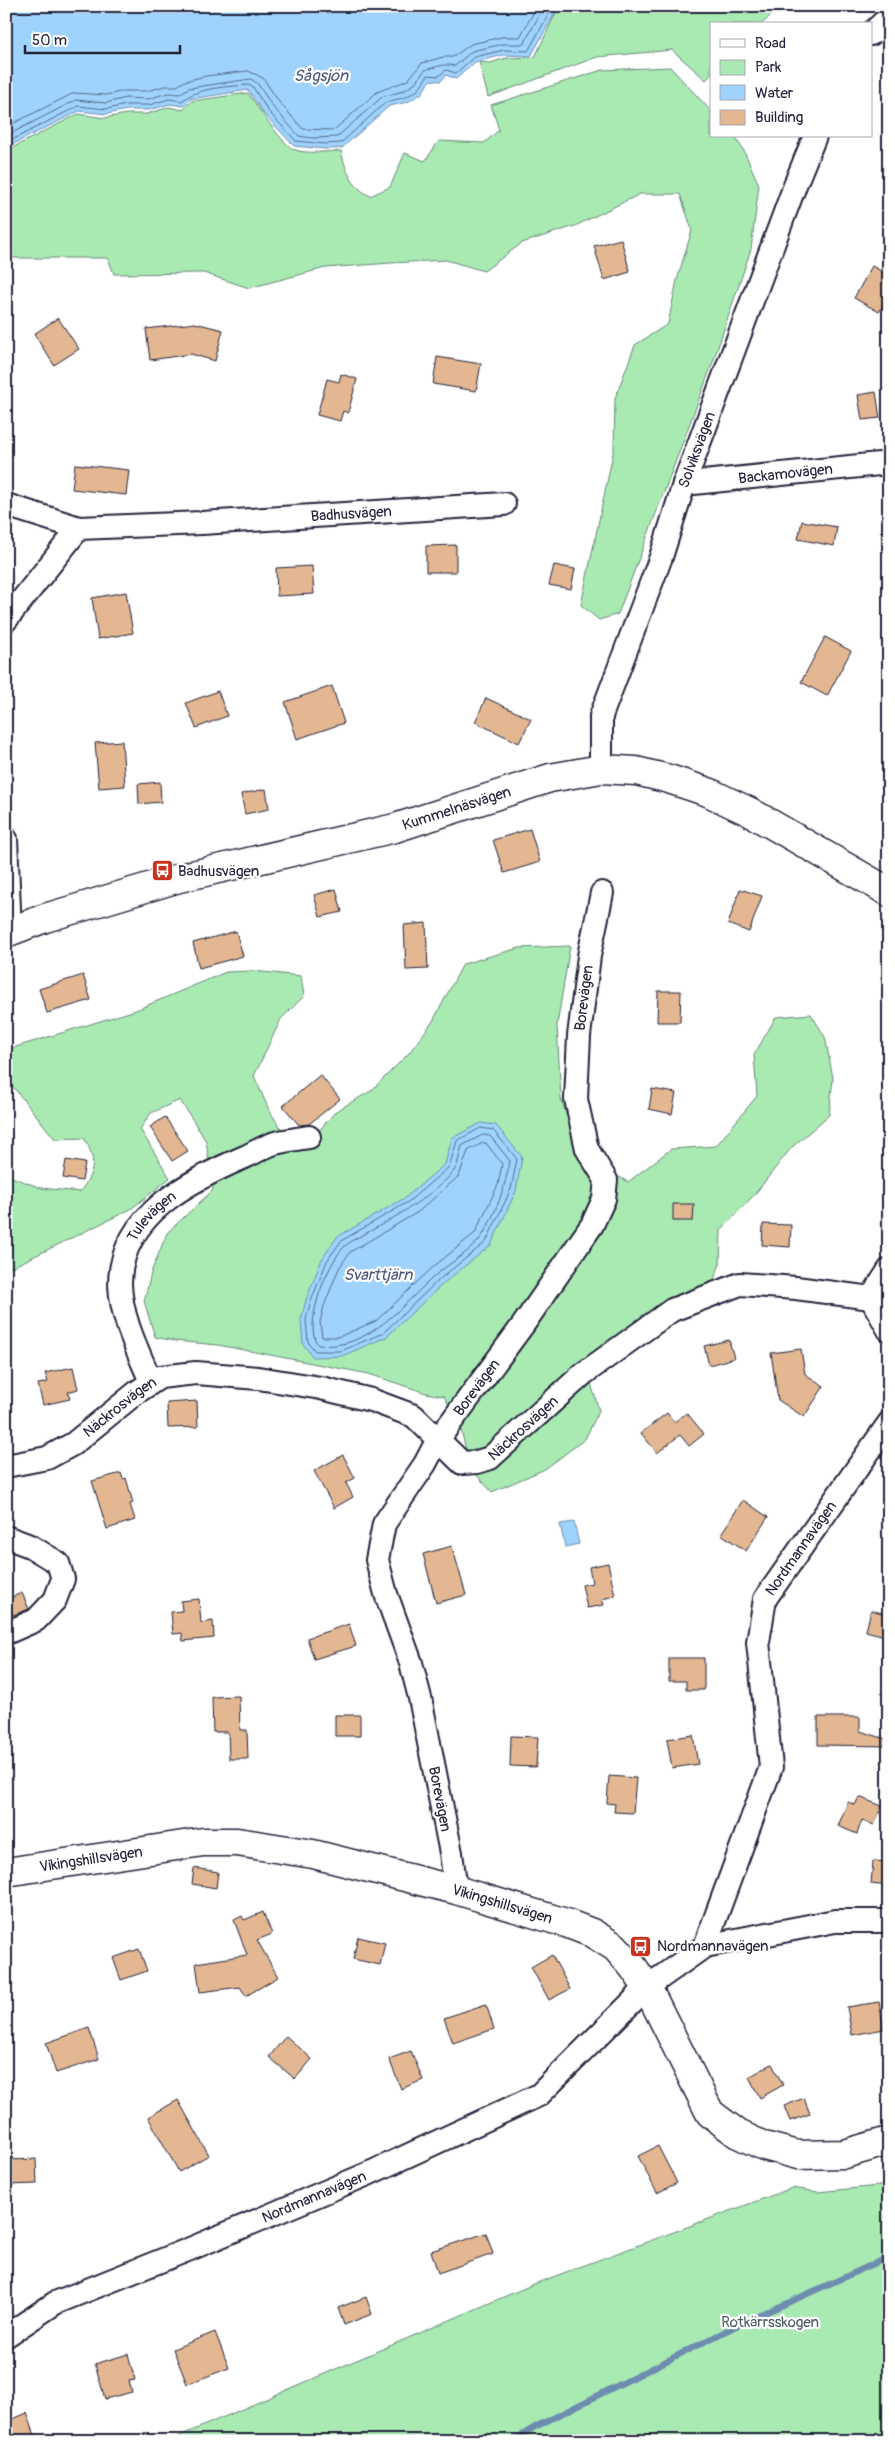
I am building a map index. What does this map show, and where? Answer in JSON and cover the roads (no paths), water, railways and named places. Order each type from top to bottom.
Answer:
[{"type":"street","points":[[872,33],[889,17]]},
{"type":"street","name":"Solviksvägen","points":[[602,769],[602,716],[662,557],[684,484],[796,180],[814,138]]},
{"type":"street","name":"Backamovägen","points":[[684,484],[889,463]]},
{"type":"street","name":"Badhusvägen","points":[[6,505],[79,528],[202,523],[504,504]]},
{"type":"street","points":[[6,620],[79,528]]},
{"type":"street","name":"Kummelnäsvägen","points":[[8,932],[46,918],[180,878],[395,828],[550,778],[602,769],[636,771],[669,779],[708,792],[750,812],[889,892]]},
{"type":"street","points":[[6,839],[8,932]]},
{"type":"street","name":"Borevägen","points":[[456,1890],[451,1853],[420,1698],[411,1663],[386,1594],[377,1560],[384,1524],[438,1441],[592,1225],[604,1199],[606,1180],[587,1149],[576,1099],[579,1036],[589,956],[602,893]]},
{"type":"street","name":"Tulevägen","points":[[151,1382],[126,1318],[120,1284],[131,1242],[149,1216],[175,1192],[201,1176],[274,1143],[309,1138]]},
{"type":"street","points":[[889,1270],[871,1298],[889,1330]]},
{"type":"street","name":"Näckrosvägen","points":[[6,1466],[47,1458],[73,1444],[151,1382],[160,1377],[196,1374],[258,1378],[321,1388],[372,1400],[414,1416],[462,1463],[477,1462],[490,1458],[582,1374],[672,1310],[740,1284],[796,1288],[871,1298]]},
{"type":"street","name":"Nordmannavägen","points":[[6,2336],[55,2303],[361,2177],[539,2095],[647,1987],[706,1946],[771,1767],[758,1642],[765,1599],[889,1423]]},
{"type":"street","points":[[6,1538],[30,1546],[58,1563],[63,1579],[56,1600],[36,1620],[6,1632]]},
{"type":"street","name":"Vikingshillsvägen","points":[[6,1872],[204,1842],[237,1842],[313,1854],[456,1890],[566,1923],[592,1934],[615,1947],[647,1987],[710,2113],[738,2134],[764,2146],[798,2155],[844,2154],[889,2141]]},
{"type":"street","points":[[706,1946],[835,1921],[889,1921]]},
{"type":"water","name":"Sågsjön","points":[[6,6],[556,6],[555,13],[531,56],[504,55],[475,62],[456,79],[446,75],[441,81],[430,80],[422,93],[408,102],[389,106],[342,148],[326,149],[294,146],[264,114],[248,90],[191,99],[184,106],[170,104],[149,110],[127,110],[107,114],[79,111],[6,148]]},
{"type":"water","name":"Svarttjärn","points":[[481,1123],[496,1125],[522,1157],[516,1191],[491,1245],[445,1282],[386,1337],[342,1356],[313,1357],[303,1344],[301,1320],[306,1300],[322,1259],[337,1237],[405,1198],[445,1164],[452,1138]]},
{"type":"water","points":[[574,1522],[579,1544],[565,1547],[560,1524]]},
{"type":"waterway","points":[[512,2441],[535,2427],[732,2328],[889,2257]]},
{"type":"place","name":"Badhusvägen","points":[[162,871]]},
{"type":"place","name":"Nordmannavägen","points":[[641,1946]]},
{"type":"park label","name":"Rotkärrsskogen","points":[[770,2322]]}]
